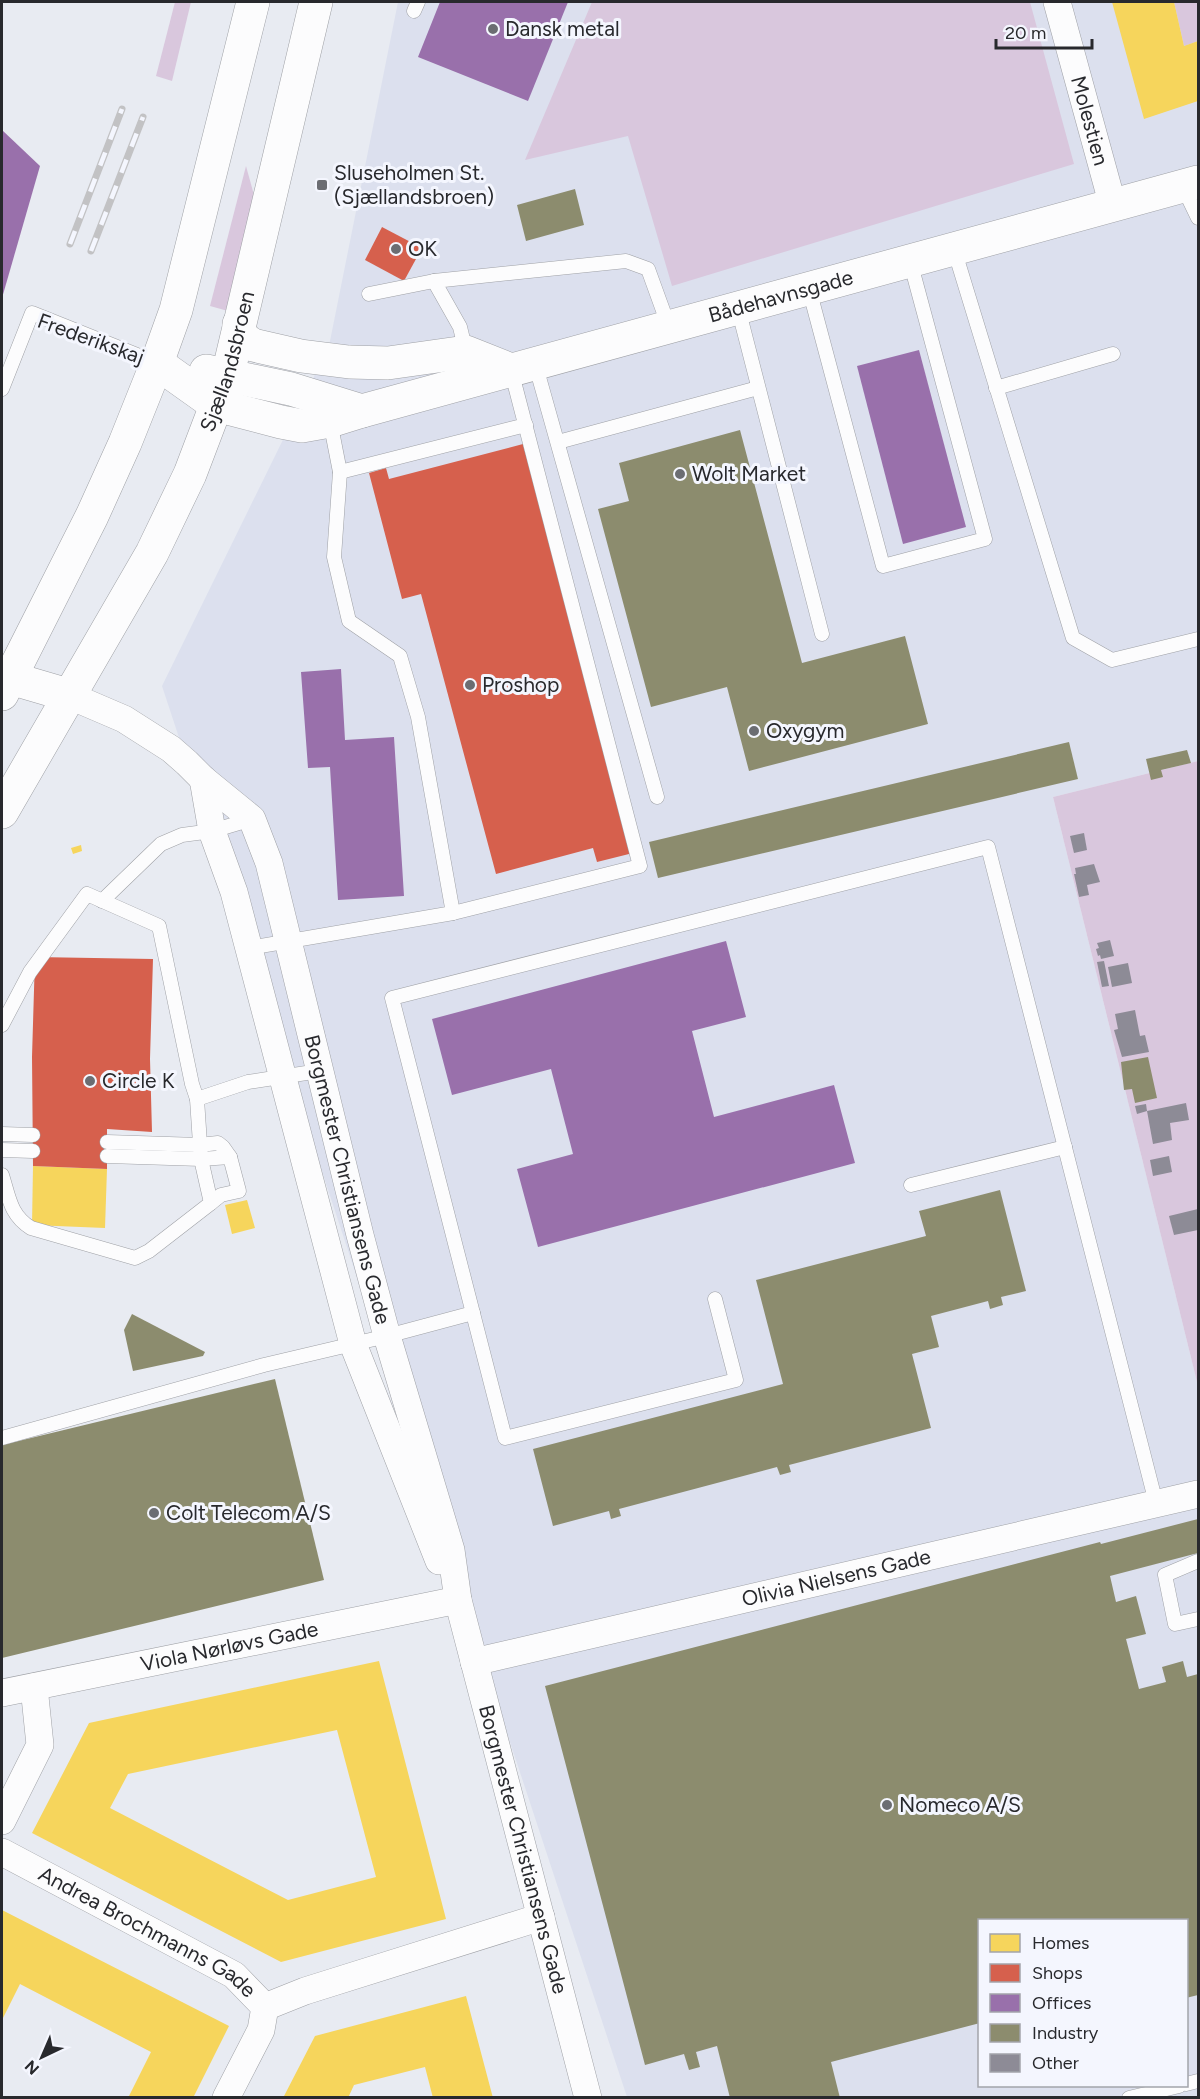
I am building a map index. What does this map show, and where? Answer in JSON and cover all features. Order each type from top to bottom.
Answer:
[{"type":"street","points":[[4,682],[92,516],[157,363],[176,310],[253,2]]},
{"type":"street","name":"Sjællandsbroen","points":[[2,812],[152,553],[188,482],[228,374],[316,2]]},
{"type":"street","name":"Molestien","points":[[1057,2],[1113,206]]},
{"type":"street","name":"Bådehavnsgade","points":[[157,363],[216,405],[302,426],[330,422],[470,366],[523,367],[1191,184]]},
{"type":"street","points":[[240,324],[240,334],[253,345],[320,359],[470,366]]},
{"type":"street","points":[[157,363],[228,374],[291,388],[362,411]]},
{"type":"street","name":"Borgmester Christiansens Gade","points":[[4,682],[68,695],[124,719],[152,736],[188,763],[203,779],[252,819],[269,863],[319,1071],[387,1336],[451,1550],[458,1600],[588,2097]]},
{"type":"street","name":"Borgmester Christiansens Gade","points":[[203,779],[212,831],[234,892],[353,1344],[434,1553],[458,1600]]},
{"type":"street","name":"Olivia Nielsens Gade","points":[[474,1662],[1198,1494]]},
{"type":"street","name":"Viola Nørløvs Gade","points":[[2,1694],[458,1600]]},
{"type":"street","points":[[2,1821],[40,1745],[34,1687]]},
{"type":"street","name":"Andrea Brochmanns Gade","points":[[2,1852],[234,1975],[265,2007],[261,2030],[226,2097]]},
{"type":"street","points":[[265,2007],[305,1991],[541,1917]]},
{"type":"lane","points":[[1191,184],[1198,218]]},
{"type":"lane","points":[[954,249],[1073,638],[1112,660],[1198,639]]},
{"type":"lane","points":[[369,294],[435,281],[626,261],[648,269],[669,327]]},
{"type":"lane","points":[[809,289],[883,566],[985,539],[910,261]]},
{"type":"lane","points":[[435,281],[460,327],[470,366]]},
{"type":"lane","points":[[738,308],[822,634]]},
{"type":"lane","name":"Frederikskaj","points":[[2,389],[32,313],[157,363]]},
{"type":"lane","points":[[996,388],[1113,354]]},
{"type":"lane","points":[[249,948],[453,913],[640,866],[526,425],[523,367]]},
{"type":"lane","points":[[523,367],[558,442],[657,797]]},
{"type":"lane","points":[[558,442],[758,388]]},
{"type":"lane","points":[[330,422],[340,472],[334,557],[349,621],[400,656],[418,717],[453,913]]},
{"type":"lane","points":[[340,472],[526,425]]},
{"type":"lane","points":[[102,901],[161,844],[182,835],[212,831],[252,819]]},
{"type":"lane","points":[[715,1299],[736,1380],[505,1438],[392,998],[988,847],[1156,1503]]},
{"type":"lane","points":[[2,1025],[30,972],[87,894],[159,926],[197,1099],[200,1152],[211,1203]]},
{"type":"lane","points":[[197,1099],[248,1082],[319,1071]]},
{"type":"lane","points":[[2,1134],[33,1135]]},
{"type":"lane","points":[[2,1175],[14,1213],[21,1222],[31,1228],[135,1258],[149,1251],[221,1195],[239,1191],[230,1157],[224,1147],[218,1143],[200,1152],[107,1149]]},
{"type":"lane","points":[[910,1185],[1065,1147]]},
{"type":"lane","points":[[2,1150],[33,1151]]},
{"type":"lane","points":[[2,1438],[264,1365],[473,1313]]},
{"type":"lane","points":[[1198,1561],[1165,1575],[1175,1624],[1198,1618]]},
{"type":"lane","points":[[1130,2097],[1171,2087]]},
{"type":"shaded area","points":[[175,2],[191,2],[172,81],[156,76]]},
{"type":"shaded area","points":[[398,2],[1198,2],[1198,761],[1053,797],[1198,1386],[1198,2097],[627,2097],[162,686],[329,346]]},
{"type":"shaded area","points":[[592,2],[1030,2],[1074,164],[672,286],[628,136],[525,160]]},
{"type":"shaded area","points":[[1174,2],[1198,2],[1198,41],[1184,46]]},
{"type":"shaded area","points":[[246,166],[254,195],[228,311],[210,306]]},
{"type":"shaded area","points":[[1198,761],[1198,1386],[1053,797]]},
{"type":"building: Homes","points":[[1112,2],[1174,2],[1184,46],[1198,41],[1198,101],[1144,119]]},
{"type":"building: Homes","points":[[81,845],[82,851],[73,854],[71,848]]},
{"type":"building: Homes","points":[[33,1166],[107,1169],[105,1228],[32,1225]]},
{"type":"building: Homes","points":[[247,1200],[255,1228],[232,1234],[225,1205]]},
{"type":"building: Homes","points":[[379,1661],[446,1919],[281,1962],[32,1833],[89,1723]],"holes":[[[337,1730],[376,1877],[288,1900],[110,1808],[128,1774]]]},
{"type":"building: Homes","points":[[2,1910],[229,2026],[193,2098],[128,2098],[151,2052],[20,1984],[2,2020]]},
{"type":"building: Homes","points":[[466,1996],[493,2098],[433,2098],[425,2067],[354,2085],[348,2098],[283,2098],[315,2036]]},
{"type":"building: Shops","points":[[382,227],[422,248],[404,281],[365,260]]},
{"type":"building: Shops","points":[[523,444],[633,853],[597,862],[593,848],[496,874],[421,594],[402,599],[369,473],[386,468],[389,479]]},
{"type":"building: Shops","points":[[35,957],[153,959],[150,1059],[152,1132],[107,1129],[107,1169],[33,1166],[32,1057]]},
{"type":"building: Offices","name":"Dansk metal","points":[[440,2],[568,2],[528,101],[418,57]]},
{"type":"building: Offices","points":[[2,130],[40,166],[2,298]]},
{"type":"building: Offices","points":[[919,350],[966,527],[903,544],[857,366]]},
{"type":"building: Offices","points":[[341,669],[345,740],[394,737],[404,896],[338,900],[330,767],[308,768],[301,672]]},
{"type":"building: Offices","points":[[726,941],[746,1017],[692,1031],[714,1117],[834,1085],[855,1163],[538,1247],[517,1169],[573,1154],[551,1069],[452,1095],[432,1019]]},
{"type":"building: Industry","points":[[575,189],[584,225],[526,241],[517,205]]},
{"type":"building: Industry","points":[[740,430],[802,663],[905,636],[928,724],[749,771],[727,687],[651,707],[598,509],[629,501],[619,463]]},
{"type":"building: Industry","points":[[1069,742],[1078,779],[658,878],[649,842]]},
{"type":"building: Industry","points":[[1187,750],[1191,763],[1161,770],[1163,777],[1151,780],[1146,759]]},
{"type":"building: Industry","points":[[1148,1057],[1157,1098],[1135,1103],[1132,1089],[1124,1090],[1121,1062]]},
{"type":"building: Industry","points":[[1000,1190],[1026,1291],[1001,1297],[1003,1305],[990,1309],[988,1301],[931,1316],[939,1347],[912,1354],[931,1428],[789,1465],[791,1472],[780,1475],[777,1467],[619,1509],[621,1516],[611,1519],[609,1511],[553,1526],[533,1449],[783,1384],[756,1280],[926,1236],[919,1211]]},
{"type":"building: Industry","points":[[132,1314],[205,1352],[203,1356],[133,1371],[124,1330]]},
{"type":"building: Industry","name":"Colt Telecom A/S","points":[[275,1379],[324,1580],[2,1658],[2,1445]]},
{"type":"building: Industry","name":"Nomeco A/S","points":[[1198,1519],[1198,1553],[1110,1576],[1116,1602],[1136,1596],[1146,1634],[1126,1639],[1139,1689],[1166,1682],[1162,1667],[1183,1661],[1187,1677],[1198,1674],[1198,1995],[1188,1998],[1188,1919],[978,1919],[978,2024],[831,2062],[840,2098],[730,2098],[717,2046],[696,2052],[700,2067],[689,2070],[684,2054],[645,2065],[545,1686],[1100,1542],[1101,1544]]},
{"type":"building: Other","points":[[1084,833],[1087,850],[1074,853],[1070,836]]},
{"type":"building: Other","points":[[1094,864],[1100,882],[1087,885],[1089,895],[1079,897],[1074,874],[1076,874],[1075,868]]},
{"type":"building: Other","points":[[1110,940],[1114,956],[1101,959],[1096,949],[1099,948],[1097,943]]},
{"type":"building: Other","points":[[1104,961],[1109,986],[1102,987],[1097,962]]},
{"type":"building: Other","points":[[1128,963],[1132,983],[1112,987],[1108,967]]},
{"type":"building: Other","points":[[1135,1010],[1140,1036],[1145,1035],[1149,1052],[1122,1057],[1114,1030],[1118,1029],[1115,1014]]},
{"type":"building: Other","points":[[1186,1103],[1189,1120],[1170,1123],[1172,1140],[1153,1144],[1147,1111]]},
{"type":"building: Other","points":[[1146,1104],[1147,1111],[1137,1114],[1135,1106]]},
{"type":"building: Other","points":[[1169,1156],[1172,1172],[1153,1176],[1150,1160]]},
{"type":"building: Other","points":[[1198,1209],[1198,1230],[1174,1235],[1169,1216]]},
{"type":"railway","points":[[70,244],[122,109]]},
{"type":"railway","points":[[91,251],[143,117]]},
{"type":"place","name":"Dansk metal","points":[[493,29]]},
{"type":"place","name":"Sluseholmen St. (Sjællandsbroen)","points":[[322,185]]},
{"type":"place","name":"OK","points":[[396,249]]},
{"type":"place","name":"Wolt Market","points":[[680,474]]},
{"type":"place","name":"Proshop","points":[[470,685]]},
{"type":"place","name":"Oxygym","points":[[754,731]]},
{"type":"place","name":"Circle K","points":[[90,1081]]},
{"type":"place","name":"Colt Telecom A/S","points":[[154,1513]]},
{"type":"place","name":"Nomeco A/S","points":[[887,1805]]}]
